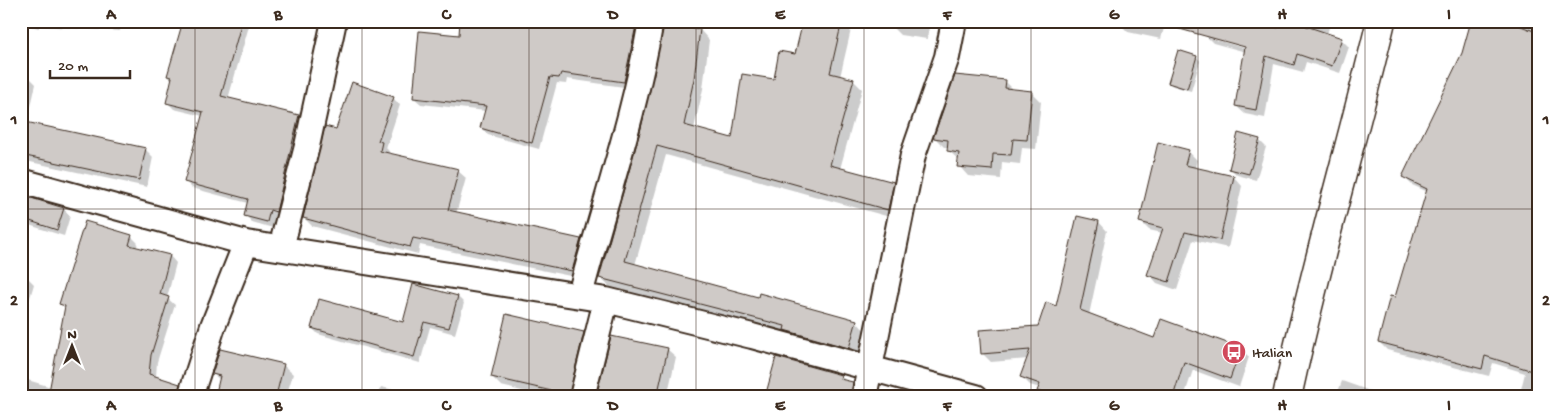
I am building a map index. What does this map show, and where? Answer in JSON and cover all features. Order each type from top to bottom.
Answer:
[{"type":"main road","points":[[1287,397],[1306,306],[1351,145],[1381,21]]},
{"type":"street","points":[[281,248],[308,146],[334,21]]},
{"type":"street","points":[[580,295],[599,220],[638,86],[651,21]]},
{"type":"street","points":[[864,397],[913,155],[947,57],[954,21]]},
{"type":"street","points":[[21,182],[246,243],[606,300],[752,336],[976,397]]},
{"type":"street","points":[[190,397],[213,326],[246,243]]},
{"type":"street","points":[[582,397],[606,300]]},
{"type":"building","points":[[183,21],[242,21],[221,96],[299,115],[276,212],[270,210],[267,222],[244,216],[248,199],[184,182],[203,112],[166,103],[172,77],[167,76]]},
{"type":"building","points":[[460,21],[637,21],[624,82],[561,73],[559,78],[550,77],[532,143],[480,128],[486,106],[413,98],[419,31],[459,35]]},
{"type":"building","points":[[803,21],[842,21],[830,73],[854,79],[830,165],[894,182],[888,210],[657,146],[625,261],[758,297],[759,293],[857,320],[849,348],[784,330],[785,326],[599,278],[641,128],[664,24],[700,29],[694,79],[684,125],[732,138],[742,74],[774,79],[779,51],[795,54]]},
{"type":"building","points":[[1177,21],[1253,21],[1278,28],[1280,21],[1307,21],[1306,26],[1342,38],[1332,66],[1297,54],[1294,65],[1266,56],[1256,110],[1235,106],[1245,47],[1176,28]]},
{"type":"building","points":[[1471,21],[1508,21],[1539,33],[1539,373],[1485,356],[1482,369],[1378,342],[1390,296],[1395,297],[1427,189],[1402,177],[1462,53]]},
{"type":"building","points":[[1178,50],[1197,56],[1187,89],[1168,83]]},
{"type":"building","points":[[955,75],[1006,80],[1005,88],[1032,91],[1027,140],[1013,139],[1011,155],[993,154],[992,170],[957,167],[959,153],[947,151],[948,140],[933,138]]},
{"type":"building","points":[[352,82],[394,97],[378,141],[382,142],[380,151],[459,169],[448,210],[581,239],[572,271],[413,238],[410,247],[303,218],[325,126],[336,129]]},
{"type":"building","points":[[21,121],[146,148],[139,180],[21,155]]},
{"type":"building","points":[[1238,133],[1260,139],[1249,174],[1229,169]]},
{"type":"building","points":[[1158,142],[1189,150],[1185,165],[1234,176],[1220,240],[1185,232],[1169,282],[1147,275],[1163,228],[1139,222]]},
{"type":"building","points":[[28,197],[64,208],[57,230],[21,218]]},
{"type":"building","points":[[1077,216],[1099,221],[1080,310],[1154,338],[1161,319],[1241,348],[1230,379],[1184,362],[1173,397],[1054,397],[1037,391],[1040,384],[1020,377],[1030,350],[981,354],[979,330],[1038,326],[1046,302],[1056,306]]},
{"type":"building","points":[[85,221],[132,235],[129,245],[170,255],[160,294],[169,297],[151,355],[149,374],[180,384],[177,397],[48,397],[65,306],[59,304]]},
{"type":"building","points":[[413,284],[458,296],[449,328],[424,322],[414,357],[311,328],[319,299],[403,322]]},
{"type":"building","points":[[506,314],[584,332],[569,395],[491,377]]},
{"type":"building","points":[[611,336],[668,348],[657,397],[596,397]]},
{"type":"building","points":[[220,349],[284,364],[277,392],[275,392],[273,397],[215,397],[220,376],[212,374]]},
{"type":"building","points":[[776,357],[841,375],[840,379],[853,382],[851,397],[765,397]]},
{"type":"place","name":"Italian","points":[[1234,352]]}]
